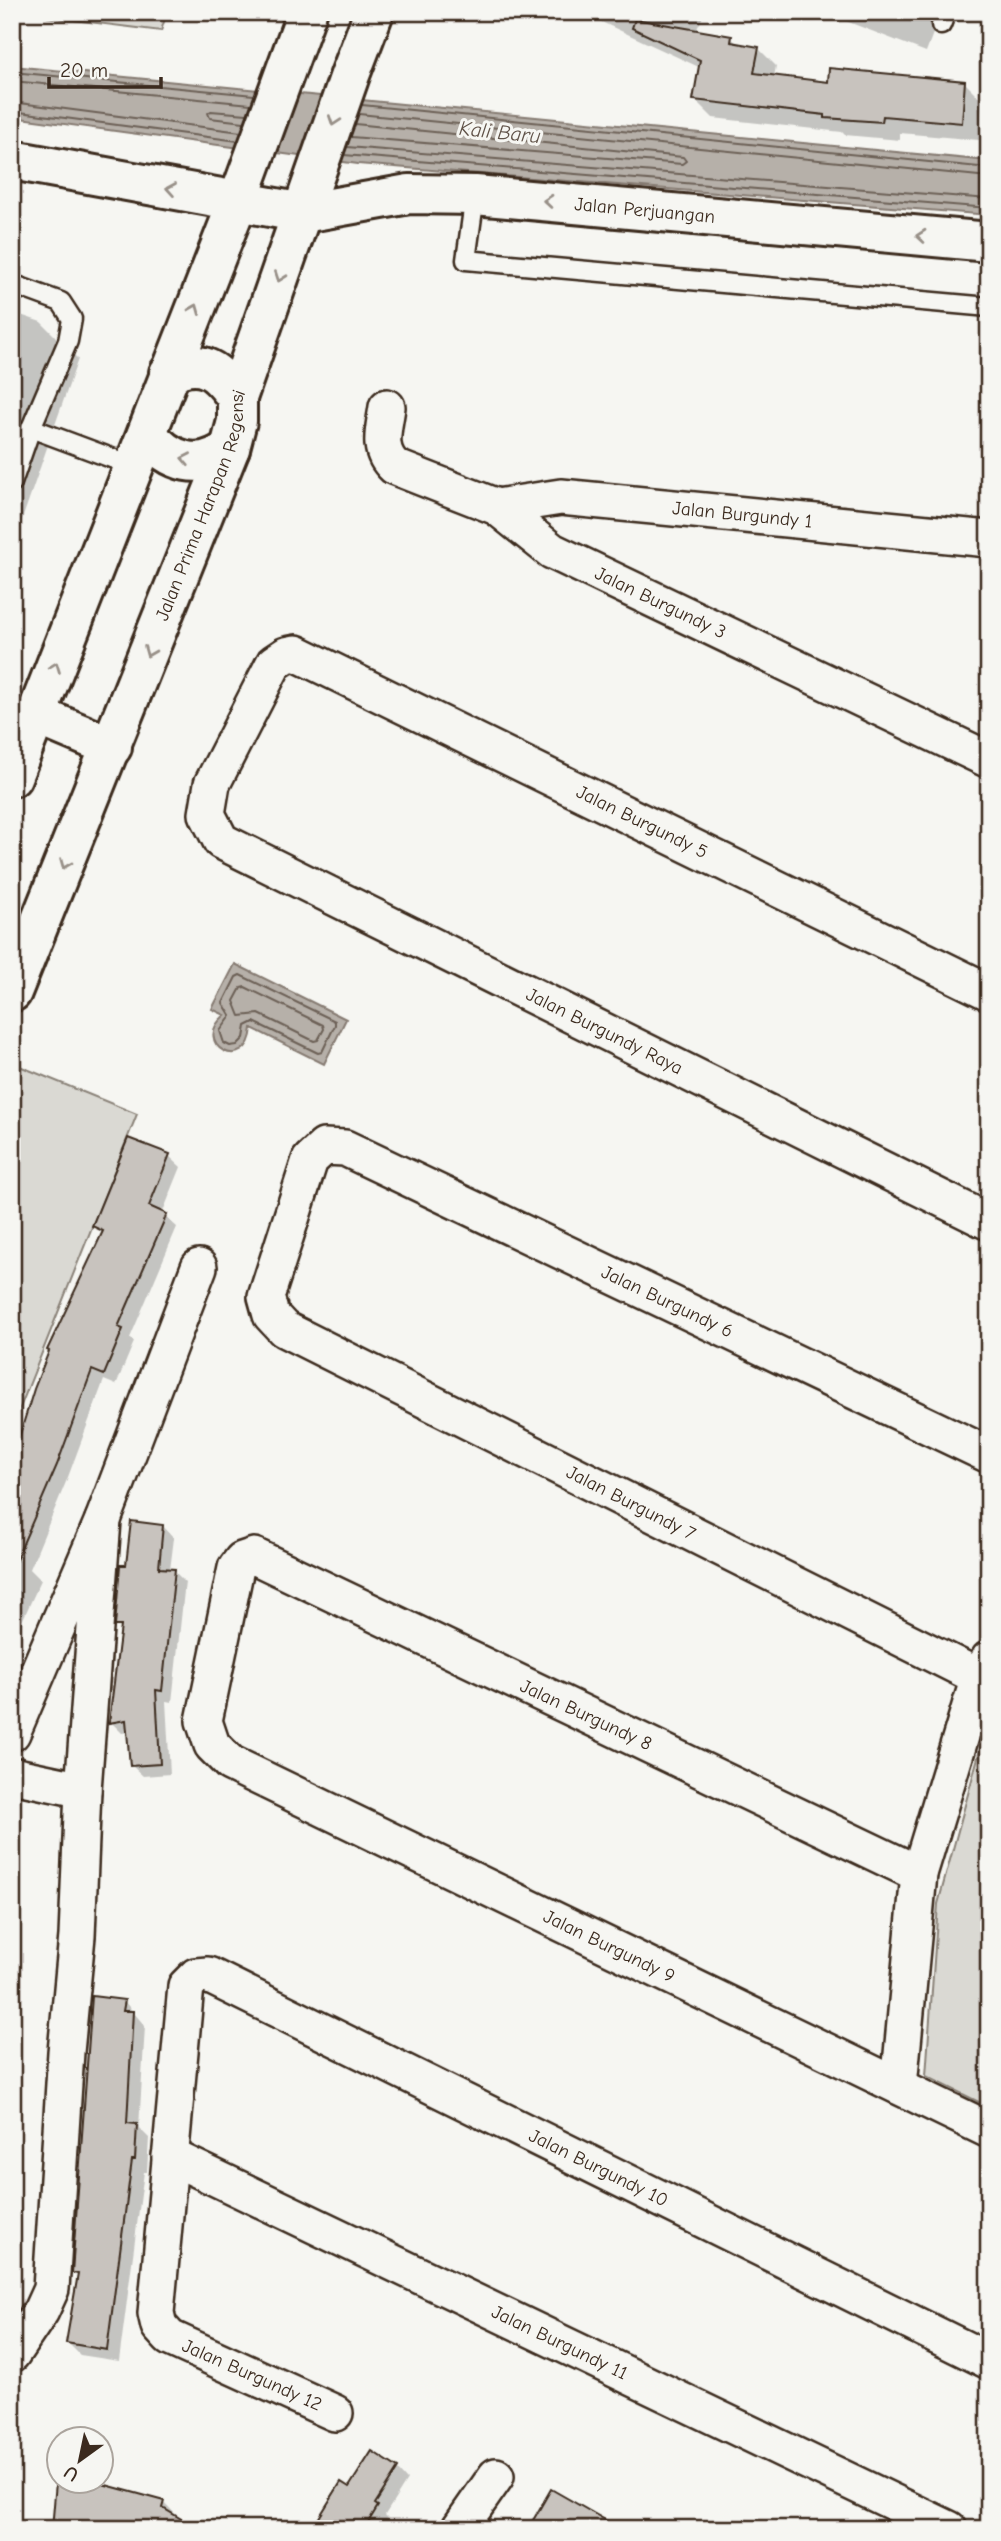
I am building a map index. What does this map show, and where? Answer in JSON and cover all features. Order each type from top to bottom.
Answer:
[{"type":"street","points":[[12,777],[238,201],[307,12]]},
{"type":"street","name":"Jalan Prima Harapan Regensi","points":[[12,992],[230,448],[237,421],[237,398],[349,75],[374,12]]},
{"type":"street","points":[[12,160],[303,213]]},
{"type":"street","name":"Jalan Perjuangan","points":[[303,213],[409,194],[475,195],[989,242]]},
{"type":"street","points":[[169,373],[192,365],[204,367],[225,380],[237,398]]},
{"type":"street","name":"Jalan Burgundy 3","points":[[387,407],[382,445],[386,459],[395,467],[496,507],[552,551],[989,760]]},
{"type":"street","points":[[140,450],[155,444],[177,459],[208,462],[230,448]]},
{"type":"street","name":"Jalan Burgundy 1","points":[[496,507],[561,497],[989,539]]},
{"type":"street","name":"Jalan Burgundy Raya","points":[[296,653],[286,655],[274,663],[212,784],[207,814],[221,841],[989,1223]]},
{"type":"street","name":"Jalan Burgundy 5","points":[[296,653],[989,992]]},
{"type":"street","points":[[36,715],[112,747]]},
{"type":"street","points":[[949,740],[989,744]]},
{"type":"street","name":"Jalan Burgundy 7","points":[[345,1148],[324,1147],[310,1160],[266,1297],[271,1315],[284,1329],[984,1668]]},
{"type":"street","name":"Jalan Burgundy 6","points":[[345,1148],[989,1455]]},
{"type":"street","points":[[12,1733],[103,1520],[199,1267]]},
{"type":"street","points":[[12,2354],[41,2311],[51,2288],[66,2052],[77,1936],[83,1790],[103,1520]]},
{"type":"street","name":"Jalan Burgundy 9","points":[[254,1556],[243,1560],[236,1568],[204,1721],[212,1745],[230,1763],[989,2130]]},
{"type":"street","name":"Jalan Burgundy 8","points":[[254,1556],[919,1874]]},
{"type":"street","points":[[899,2086],[919,1874],[984,1668]]},
{"type":"street","points":[[12,1775],[83,1790]]},
{"type":"street","name":"Jalan Burgundy 10","points":[[170,2156],[186,1986],[196,1976],[208,1975],[989,2361]]},
{"type":"street","name":"Jalan Burgundy 12","points":[[170,2156],[156,2313],[159,2326],[170,2338],[335,2413]]},
{"type":"street","name":"Jalan Burgundy 11","points":[[170,2156],[949,2529]]},
{"type":"street","points":[[459,2529],[496,2476]]},
{"type":"lane","points":[[475,195],[466,260],[989,307]]},
{"type":"lane","points":[[12,284],[61,302],[72,319],[68,341],[31,428],[12,483]]},
{"type":"lane","points":[[31,428],[140,450]]},
{"type":"shaded area","points":[[49,12],[167,12],[161,31],[48,17]]},
{"type":"shaded area","points":[[12,1063],[137,1114],[12,1428]]},
{"type":"shaded area","points":[[989,1728],[989,2107],[926,2076],[938,1904],[983,1739]]},
{"type":"water","name":"Kali Baru","points":[[12,66],[989,161],[989,215],[358,164],[12,117]]},
{"type":"water","points":[[235,964],[346,1019],[324,1064],[252,1028],[248,1043],[241,1051],[224,1051],[217,1045],[213,1036],[216,1026],[225,1015],[212,1009]]},
{"type":"building","points":[[635,19],[732,36],[731,42],[759,47],[754,73],[828,82],[829,68],[965,81],[962,123],[883,116],[882,122],[825,118],[825,115],[693,100],[700,60],[632,28]]},
{"type":"building","points":[[128,1138],[170,1154],[149,1206],[167,1214],[118,1327],[123,1329],[104,1375],[92,1370],[57,1465],[12,1569],[12,1460],[49,1351],[47,1350],[103,1231],[92,1226]]},
{"type":"building","points":[[131,1521],[163,1525],[159,1568],[175,1569],[162,1691],[156,1690],[160,1764],[130,1766],[126,1720],[109,1723],[121,1626],[115,1626],[120,1565],[126,1565]]},
{"type":"building","points":[[92,1996],[125,2000],[123,2011],[133,2011],[127,2123],[137,2124],[135,2160],[132,2160],[107,2350],[66,2343],[78,2274],[72,2273]]},
{"type":"building","points":[[372,2451],[398,2468],[375,2504],[378,2506],[364,2529],[312,2529],[341,2482],[349,2487]]},
{"type":"building","points":[[116,2488],[165,2501],[163,2508],[198,2529],[52,2529],[55,2496],[116,2496]]},
{"type":"building","points":[[551,2489],[621,2529],[528,2529]]}]
